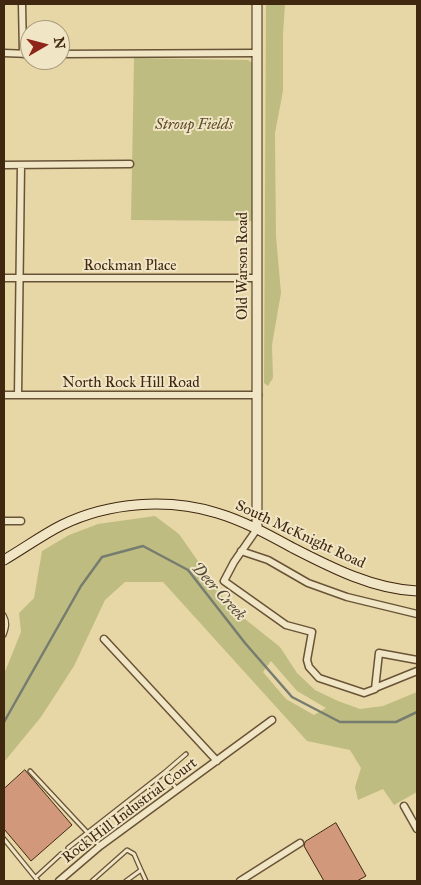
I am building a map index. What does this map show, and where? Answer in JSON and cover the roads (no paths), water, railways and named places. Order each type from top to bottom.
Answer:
[{"type":"street","points":[[22,4],[23,20]]},
{"type":"street","name":"Old Warson Road","points":[[257,4],[257,529]]},
{"type":"street","points":[[4,53],[20,54]]},
{"type":"street","points":[[70,54],[256,53]]},
{"type":"street","points":[[4,165],[130,164]]},
{"type":"street","points":[[18,395],[21,166]]},
{"type":"street","name":"Rockman Place","points":[[4,278],[256,278]]},
{"type":"street","name":"North Rock Hill Road","points":[[4,395],[258,395]]},
{"type":"street","name":"South McKnight Road","points":[[4,560],[62,525],[93,513],[132,505],[176,505],[217,513],[257,529],[358,579],[417,591]]},
{"type":"street","points":[[4,521],[21,521]]},
{"type":"street","points":[[257,529],[224,580],[286,625],[312,632],[307,660],[309,668],[319,678],[364,693],[417,671]]},
{"type":"street","points":[[242,551],[268,560],[308,583],[347,597],[417,614]]},
{"type":"street","name":"Rock Hill Industrial Court","points":[[104,639],[218,761]]},
{"type":"street","points":[[375,688],[379,653],[417,660]]},
{"type":"street","name":"Rock Hill Industrial Court","points":[[59,881],[100,846],[272,720]]},
{"type":"street","points":[[404,806],[417,829]]},
{"type":"street","points":[[240,881],[300,843]]},
{"type":"lane","points":[[4,615],[7,620],[7,628],[4,635]]},
{"type":"lane","points":[[68,848],[186,754]]},
{"type":"lane","points":[[30,771],[100,846]]},
{"type":"lane","points":[[164,773],[178,790]]},
{"type":"lane","points":[[4,839],[37,879],[61,854]]},
{"type":"lane","points":[[92,881],[127,850],[134,854],[146,881]]},
{"type":"lane","points":[[126,881],[141,870]]},
{"type":"waterway","name":"Deer Creek","points":[[4,722],[81,586],[102,557],[143,546],[188,570],[245,643],[292,697],[340,722],[396,722],[417,712]]},
{"type":"park label","name":"Stroup Fields","points":[[194,125]]}]
